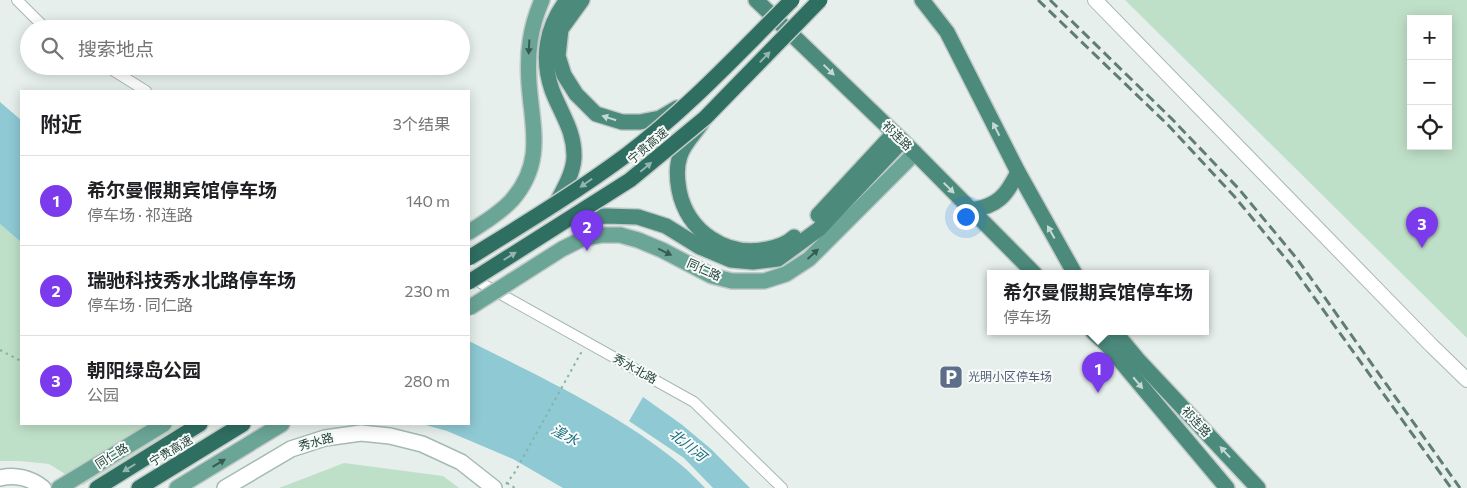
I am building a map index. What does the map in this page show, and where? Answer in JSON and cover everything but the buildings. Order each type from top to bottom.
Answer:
[{"type":"highway","points":[[556,204],[569,177],[574,160],[573,140],[569,124],[552,90],[546,69],[546,48],[550,29],[559,10],[567,0]]},
{"type":"highway","points":[[582,0],[562,29],[558,56],[564,75],[576,94],[596,114],[622,122],[640,122],[660,118],[701,92]]},
{"type":"highway","name":"祁连路","points":[[756,0],[898,137],[1031,270]]},
{"type":"highway","name":"宁贵高速","points":[[470,257],[556,204],[626,155],[701,92],[792,0]]},
{"type":"highway","points":[[922,0],[947,32],[1018,172],[1073,270]]},
{"type":"highway","name":"宁贵高速","points":[[470,281],[630,180],[705,118],[819,1]]},
{"type":"highway","points":[[703,242],[681,200],[677,178],[680,155],[705,118]]},
{"type":"highway","points":[[569,219],[606,216],[638,217],[666,226],[703,242],[729,248],[753,252],[775,247],[790,241],[898,137]]},
{"type":"highway","points":[[971,210],[986,208],[998,201],[1010,188],[1018,172]]},
{"type":"highway","name":"祁连路","points":[[1096,335],[1107,345],[1227,488]]},
{"type":"highway","name":"祁连路","points":[[1117,335],[1139,361],[1258,488]]},
{"type":"highway","name":"宁贵高速","points":[[97,488],[198,425]]},
{"type":"highway","name":"宁贵高速","points":[[139,488],[241,425]]},
{"type":"main road","points":[[470,231],[495,215],[512,200],[524,182],[532,162],[535,143],[529,83],[529,38],[542,0]]},
{"type":"main road","name":"同仁路","points":[[470,307],[562,249],[582,239],[602,235],[620,235],[638,240],[662,250],[712,276],[732,281],[764,281],[786,274],[809,259],[915,154]]},
{"type":"main road","name":"同仁路","points":[[59,488],[162,425]]},
{"type":"main road","points":[[177,488],[280,425]]},
{"type":"main road","name":"秀水路","points":[[225,488],[291,449],[325,438],[361,433],[390,436],[422,444],[461,462],[501,485]]},
{"type":"main road","points":[[0,478],[9,475],[34,481],[43,488]]},
{"type":"street","points":[[17,0],[37,20]]},
{"type":"street","points":[[1095,0],[1467,380]]},
{"type":"street","points":[[120,75],[144,90]]},
{"type":"street","name":"秀水北路","points":[[470,277],[694,402],[782,488]]},
{"type":"path","points":[[501,485],[515,472],[587,343]]},
{"type":"path","points":[[0,350],[20,360]]},
{"type":"path","points":[[501,485],[515,488]]},
{"type":"green space","points":[[1125,0],[1467,0],[1467,338]]},
{"type":"green space","points":[[0,224],[20,241],[20,425],[181,425],[83,485],[49,464],[0,461]]},
{"type":"green space","points":[[344,463],[443,476],[459,488],[279,488]]},
{"type":"water","points":[[0,102],[20,119],[20,241],[0,224]]},
{"type":"water","name":"湟水","points":[[470,342],[551,382],[631,428],[680,464],[705,488],[563,488],[513,459],[447,431],[426,425],[470,425]]},
{"type":"water","name":"北川河","points":[[643,397],[681,424],[711,449],[750,488],[713,488],[684,458],[629,421]]},
{"type":"railway","points":[[1038,0],[1167,124],[1234,196],[1291,265],[1451,488]]},
{"type":"railway","points":[[1050,0],[1171,118],[1238,188],[1298,260],[1460,488]]},
{"type":"place","name":"朝阳绿岛公园","points":[[1422,248]]},
{"type":"place","name":"瑞驰科技秀水北路停车场","points":[[587,251]]},
{"type":"place","name":"光明小区停车场","points":[[951,377]]},
{"type":"place","name":"希尔曼假期宾馆停车场","points":[[1098,393]]}]
